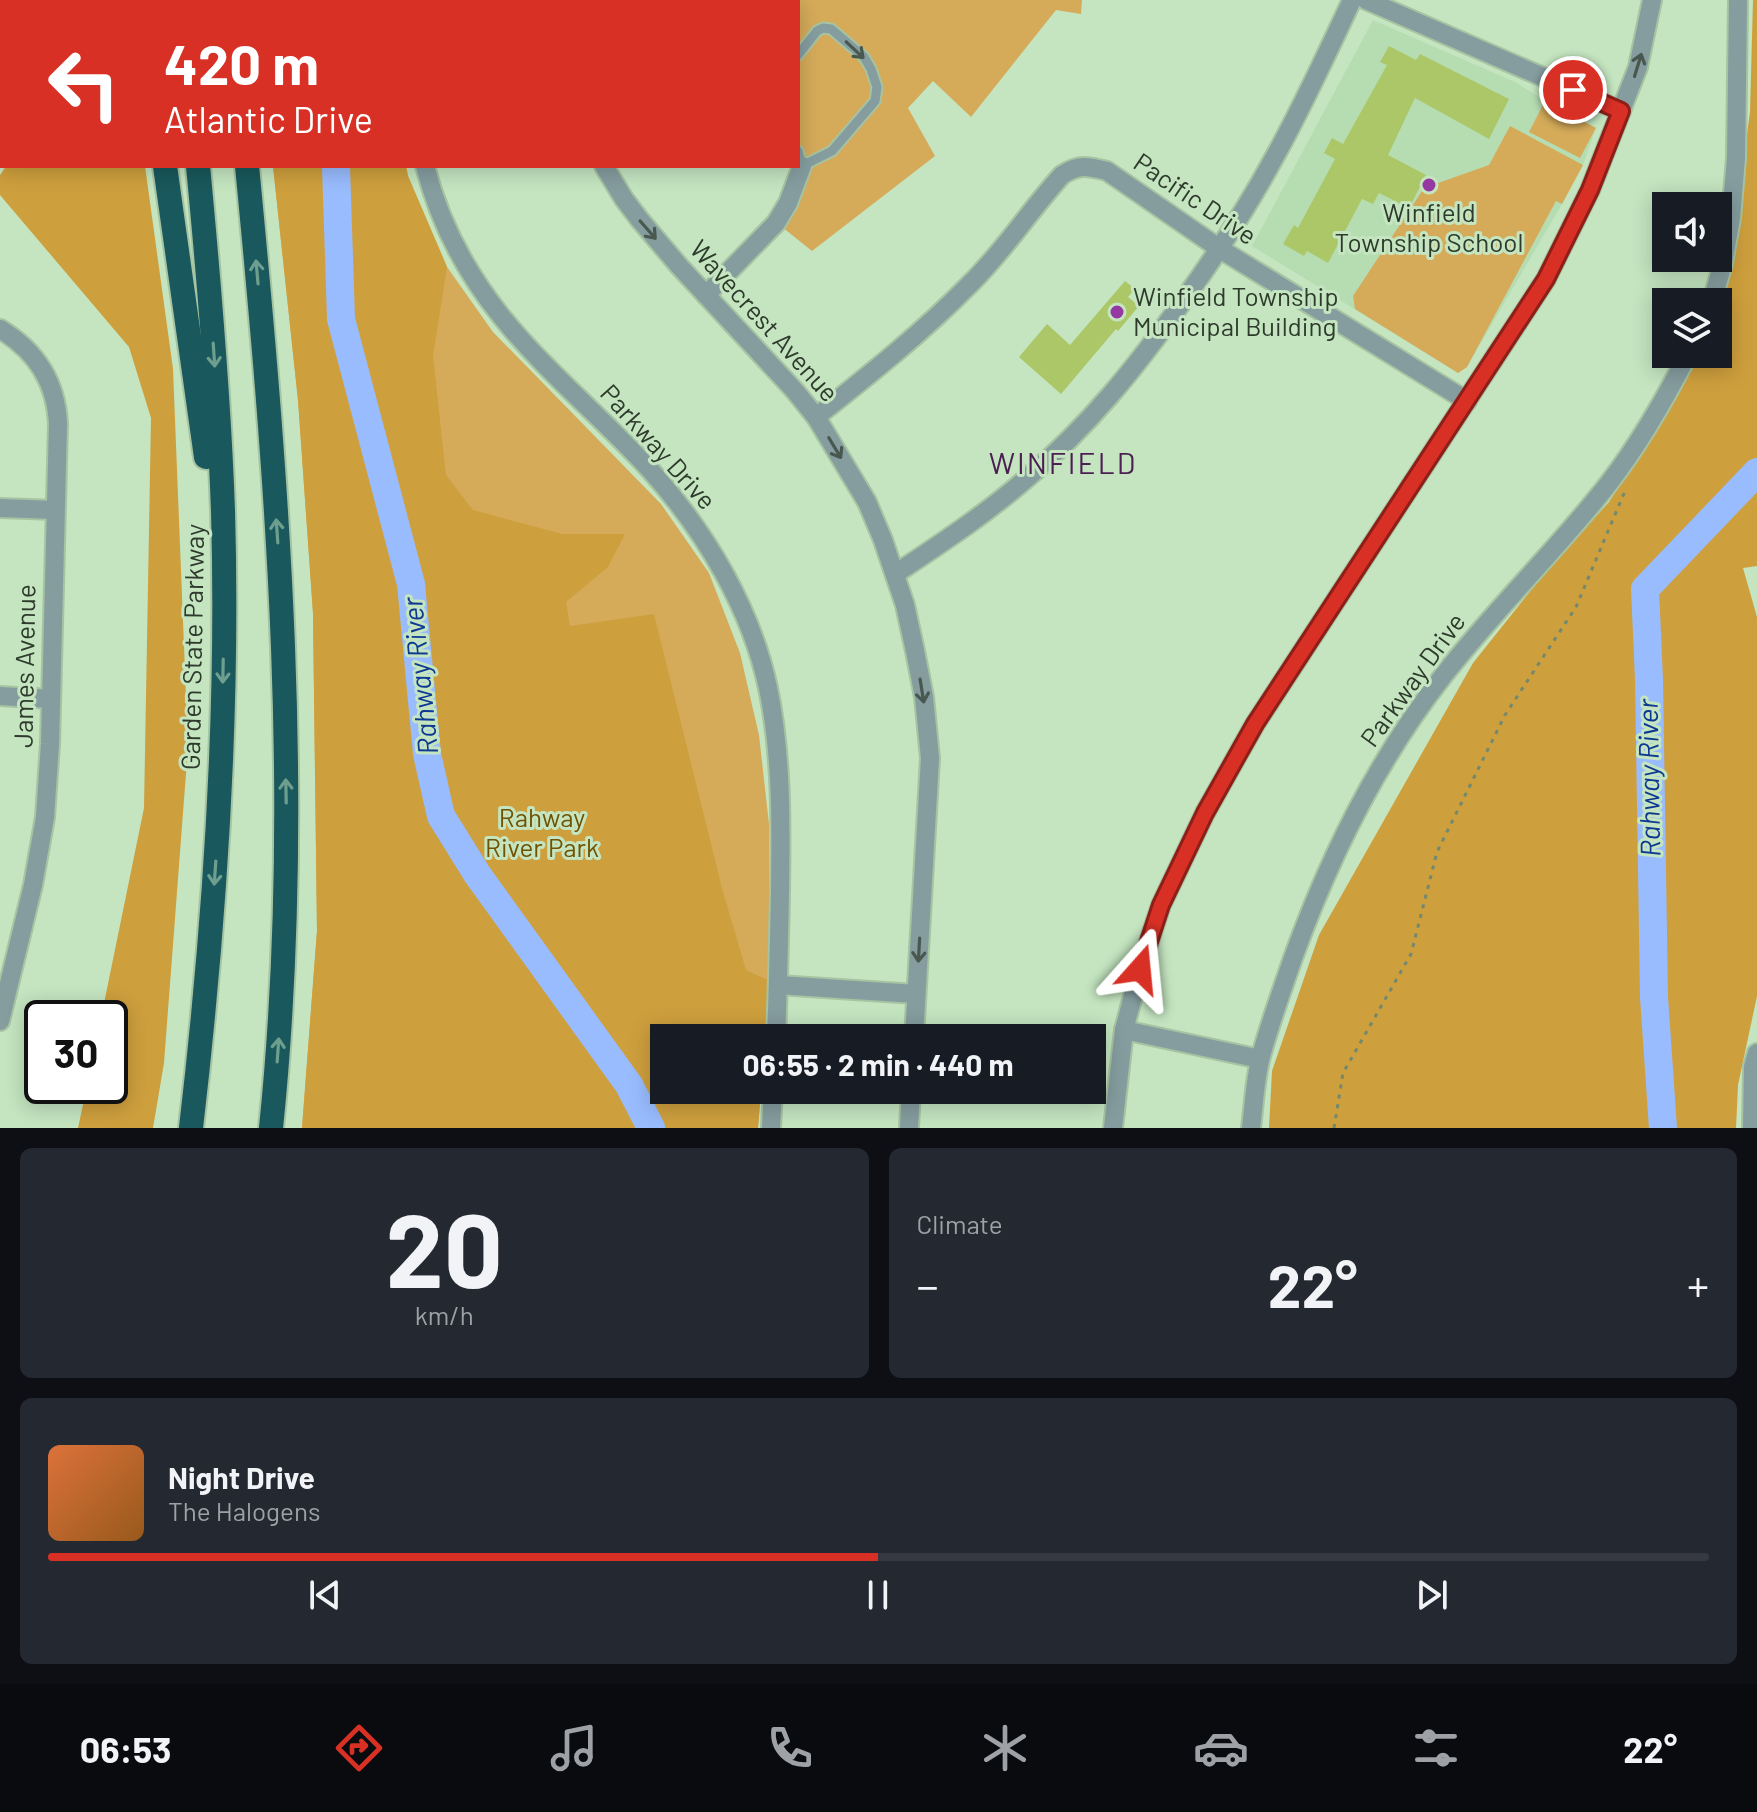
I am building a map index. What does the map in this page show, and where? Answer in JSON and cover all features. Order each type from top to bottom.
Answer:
[{"type":"highway","points":[[165,168],[210,484],[224,626]]},
{"type":"highway","name":"Garden State Parkway","points":[[191,1128],[215,882],[224,626],[218,410],[198,168]]},
{"type":"highway","points":[[247,168],[270,434],[284,676],[287,843],[284,957],[271,1128]]},
{"type":"street","points":[[895,574],[1028,478],[1116,391],[1220,249],[1274,159],[1352,0]]},
{"type":"street","points":[[1366,0],[1621,111]]},
{"type":"street","points":[[1113,1128],[1124,1030],[1161,905],[1205,813],[1255,724],[1546,279],[1590,190],[1638,67],[1652,0]]},
{"type":"street","points":[[1716,288],[1731,218],[1736,158],[1738,0]]},
{"type":"street","name":"Pacific Drive","points":[[816,417],[888,360],[963,292],[1062,175],[1073,168],[1088,166],[1107,171],[1220,249],[1467,401]]},
{"type":"street","name":"Parkway Drive","points":[[426,168],[445,227],[481,289],[523,341],[673,497],[711,550],[744,618],[768,688],[778,774],[781,834],[777,1024]]},
{"type":"street","name":"Wavecrest Avenue","points":[[605,168],[640,220],[816,417],[867,502],[883,540],[905,605],[924,697],[930,758],[915,1024]]},
{"type":"street","points":[[706,295],[776,223],[788,203],[797,168]]},
{"type":"street","name":"James Avenue","points":[[0,329],[32,353],[46,376],[55,400],[58,424],[49,768],[42,839],[0,1021]]},
{"type":"street","name":"Parkway Drive","points":[[1251,1128],[1260,1059],[1308,916],[1350,824],[1398,737],[1441,677],[1488,620],[1608,483],[1665,400],[1681,368]]},
{"type":"street","points":[[0,508],[55,510]]},
{"type":"street","points":[[0,696],[51,699]]},
{"type":"street","points":[[778,985],[916,994]]},
{"type":"street","points":[[1124,1030],[1260,1059]]},
{"type":"street","points":[[1752,1128],[1753,1067],[1757,1053]]},
{"type":"street","points":[[771,1128],[772,1104]]},
{"type":"street","points":[[909,1128],[910,1104]]},
{"type":"lane","points":[[800,52],[817,31],[831,29],[864,57],[877,87],[875,101],[832,151],[800,158]]},
{"type":"path","points":[[1334,1128],[1343,1073],[1411,954],[1437,852],[1505,715],[1576,607],[1629,483]]},
{"type":"shaded area","name":"Winfield Township School","points":[[1373,20],[1517,83],[1596,128],[1583,165],[1562,204],[1467,367],[1458,373],[1252,246]]},
{"type":"green space","points":[[800,0],[1082,0],[1081,14],[1056,10],[971,117],[933,81],[908,108],[935,156],[812,251],[782,227],[808,177],[798,168]]},
{"type":"green space","points":[[1753,0],[1757,0],[1757,566],[1743,568],[1757,617],[1757,996],[1738,1085],[1736,1128],[1269,1128],[1272,1071],[1319,935],[1473,663],[1544,574],[1609,502],[1659,425],[1690,368],[1732,368],[1732,288],[1722,288],[1726,272],[1732,272],[1732,244],[1750,112]]},
{"type":"green space","points":[[1545,101],[1596,128],[1580,158],[1529,132]]},
{"type":"green space","points":[[1510,126],[1583,165],[1562,204],[1556,201],[1467,367],[1458,373],[1355,309],[1353,296],[1424,188],[1489,165]]},
{"type":"green space","points":[[5,168],[145,168],[173,369],[188,747],[164,1063],[153,1128],[78,1128],[83,1104],[128,1104],[128,1000],[105,1000],[144,808],[151,418],[129,347],[0,195],[0,175]]},
{"type":"green space","name":"Rahway River Park","points":[[273,168],[406,168],[447,267],[493,332],[661,504],[709,573],[740,653],[759,735],[769,824],[766,1024],[650,1024],[650,1104],[760,1104],[758,1128],[302,1128],[317,931],[313,613],[298,400]]},
{"type":"green space","name":"Rahway River Park","points":[[273,168],[406,168],[447,267],[433,356],[446,475],[473,510],[562,534],[625,534],[608,567],[566,602],[570,626],[654,614],[722,888],[746,970],[768,980],[766,1024],[650,1024],[650,1104],[760,1104],[758,1128],[302,1128],[317,931],[313,613],[298,400]]},
{"type":"building","points":[[1389,46],[1416,60],[1420,54],[1509,99],[1489,139],[1415,98],[1388,155],[1426,175],[1409,208],[1379,193],[1373,204],[1362,199],[1328,263],[1307,251],[1304,256],[1283,244],[1294,225],[1298,228],[1335,159],[1324,153],[1332,138],[1343,144],[1387,65],[1380,62]]},
{"type":"building","points":[[1125,281],[1135,289],[1128,297],[1139,306],[1061,394],[1019,357],[1047,324],[1070,345]]},
{"type":"waterway","name":"Rahway River","points":[[336,168],[341,319],[411,584],[427,754],[441,816],[477,874],[629,1085],[651,1128]]},
{"type":"waterway","name":"Rahway River","points":[[1663,1128],[1654,997],[1645,589],[1757,472]]},
{"type":"place","name":"Winfield Township School","points":[[1429,185]]},
{"type":"place","name":"Winfield Township Municipal Building","points":[[1117,312]]},
{"type":"district","name":"WINFIELD","points":[[1063,464]]},
{"type":"route","points":[[1140,969],[1161,905],[1205,813],[1255,724],[1546,279],[1590,190],[1621,111],[1573,90]]}]
